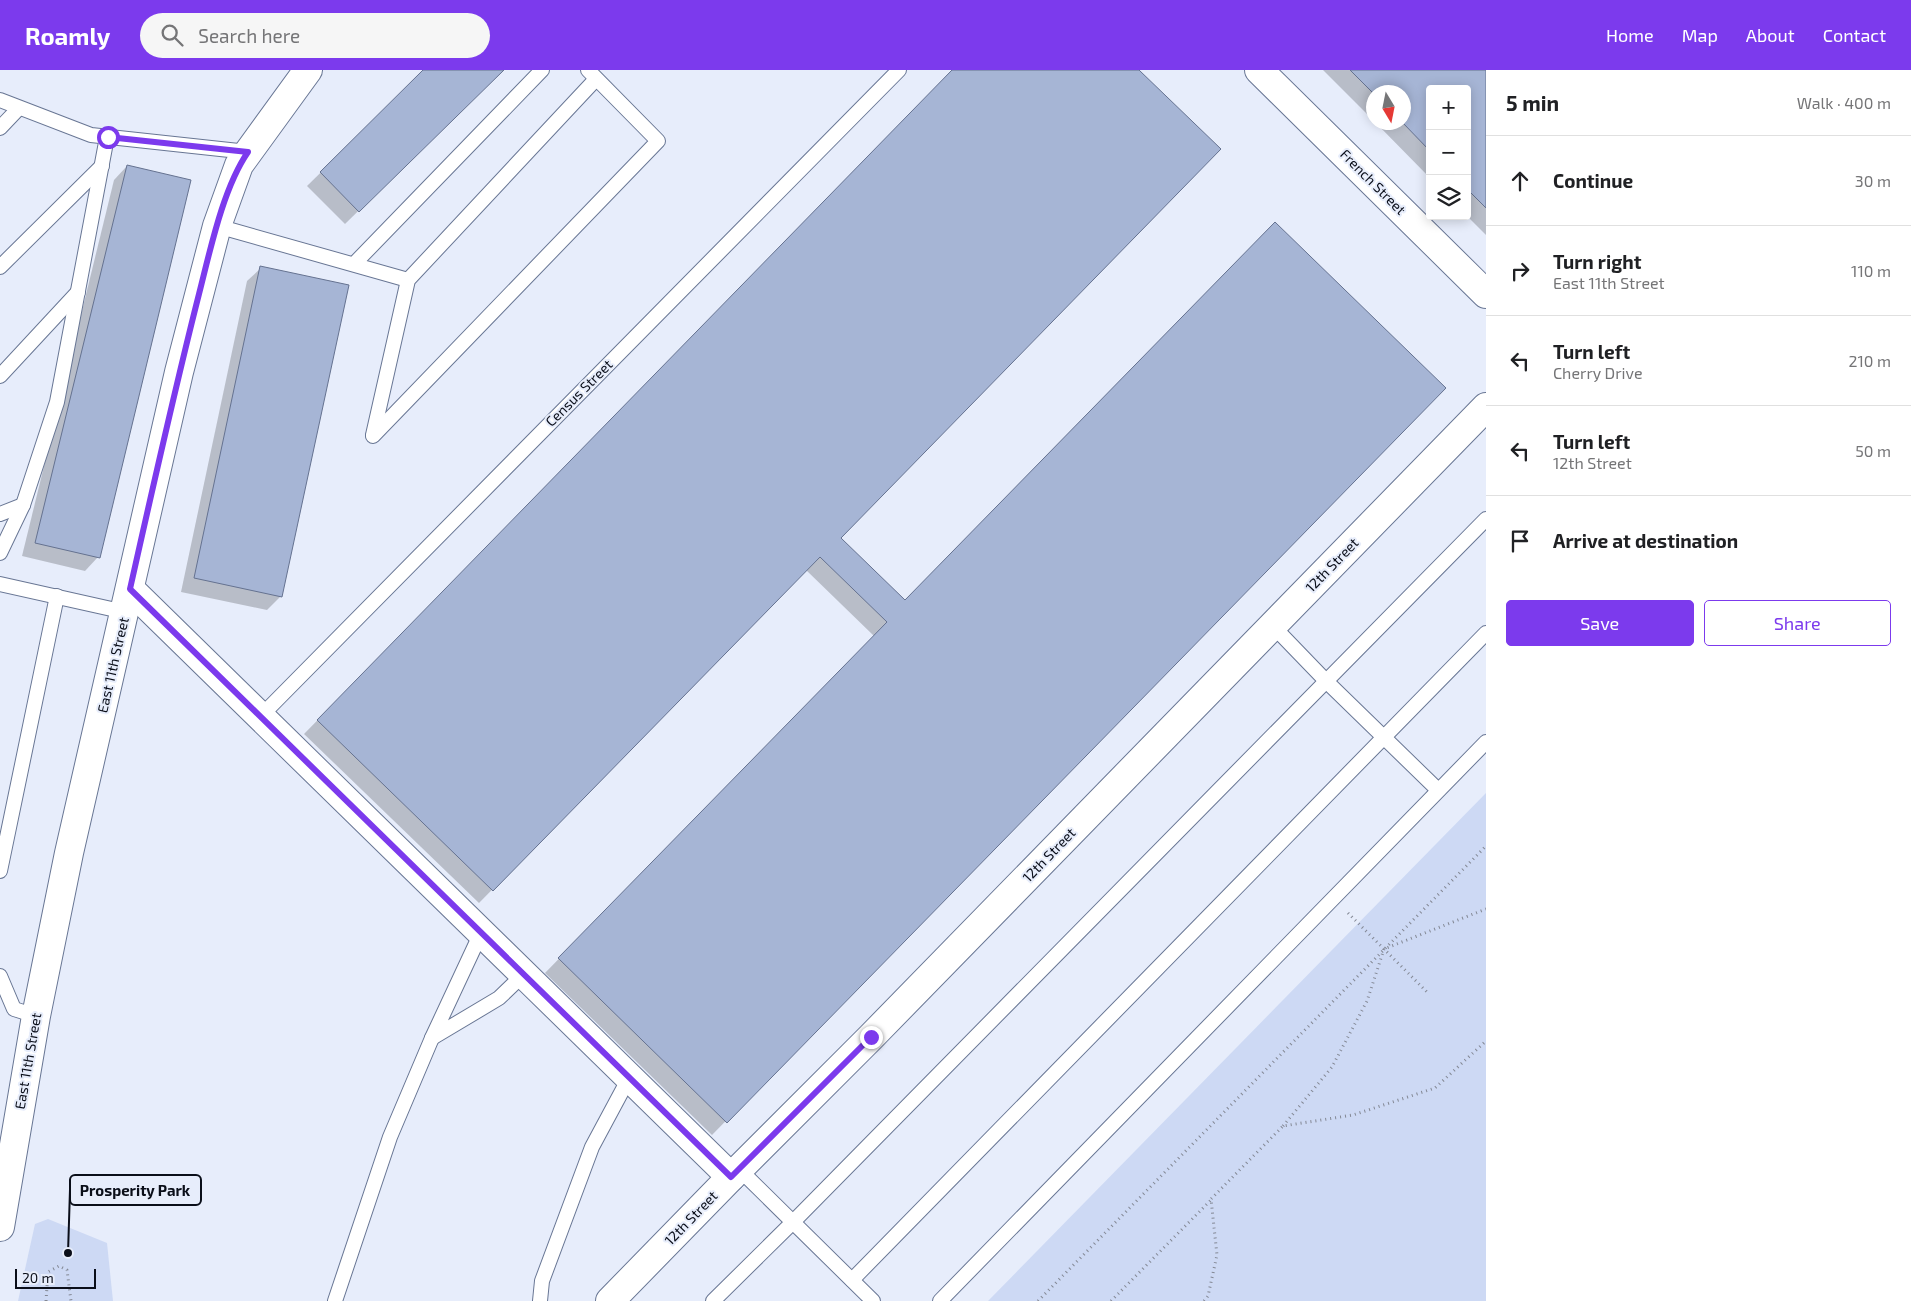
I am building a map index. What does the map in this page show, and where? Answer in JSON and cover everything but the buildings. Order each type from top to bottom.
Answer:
[{"type":"street","name":"East 11th Street","points":[[0,1226],[36,1016],[69,853],[179,372],[217,226],[239,165],[308,70]]},
{"type":"street","name":"French Street","points":[[1259,70],[1486,294]]},
{"type":"street","name":"12th Street","points":[[610,1301],[878,1030],[1486,407]]},
{"type":"street","points":[[127,600],[260,717],[629,1078],[735,1173]]},
{"type":"lane","points":[[354,264],[542,70]]},
{"type":"lane","name":"Census Street","points":[[260,717],[898,70]]},
{"type":"lane","points":[[592,75],[658,141],[373,436],[408,280],[592,75]]},
{"type":"lane","points":[[0,100],[91,135],[248,152]]},
{"type":"lane","points":[[0,128],[20,108]]},
{"type":"lane","points":[[0,553],[23,505],[57,402],[108,137]]},
{"type":"lane","points":[[0,267],[102,166]]},
{"type":"lane","points":[[217,226],[408,280]]},
{"type":"lane","points":[[0,376],[78,292]]},
{"type":"lane","points":[[0,514],[23,505]]},
{"type":"lane","points":[[713,1301],[1486,520]]},
{"type":"lane","points":[[0,584],[82,602],[127,600]]},
{"type":"lane","points":[[0,871],[57,596]]},
{"type":"lane","points":[[1273,626],[1326,681],[1438,790]]},
{"type":"lane","points":[[852,1280],[1486,633]]},
{"type":"lane","points":[[940,1301],[1486,742]]},
{"type":"lane","points":[[335,1301],[390,1137],[432,1038],[481,933]]},
{"type":"lane","points":[[432,1038],[499,998],[524,974]]},
{"type":"lane","points":[[0,976],[14,1008],[36,1016]]},
{"type":"lane","points":[[540,1301],[542,1281],[592,1147],[629,1078]]},
{"type":"lane","points":[[735,1173],[793,1222],[873,1301]]},
{"type":"path","points":[[1038,1301],[1486,846]]},
{"type":"path","points":[[1333,898],[1429,994]]},
{"type":"path","points":[[1384,949],[1486,909]]},
{"type":"path","points":[[1110,1301],[1283,1126],[1332,1067],[1367,1001],[1384,949]]},
{"type":"path","points":[[1283,1126],[1353,1116],[1435,1088],[1486,1041]]},
{"type":"path","points":[[1204,1301],[1208,1296],[1217,1255],[1211,1199]]},
{"type":"path","points":[[46,1301],[48,1272],[59,1266],[67,1270],[72,1301]]},
{"type":"shaded area","points":[[1486,793],[1486,1301],[988,1301]]},
{"type":"shaded area","points":[[48,1219],[107,1243],[113,1301],[18,1301],[35,1224]]},
{"type":"place","name":"Prosperity Park","points":[[68,1253]]},
{"type":"route","points":[[108,137],[248,152],[239,165],[217,226],[179,372],[130,589],[731,1177],[871,1037]]}]
